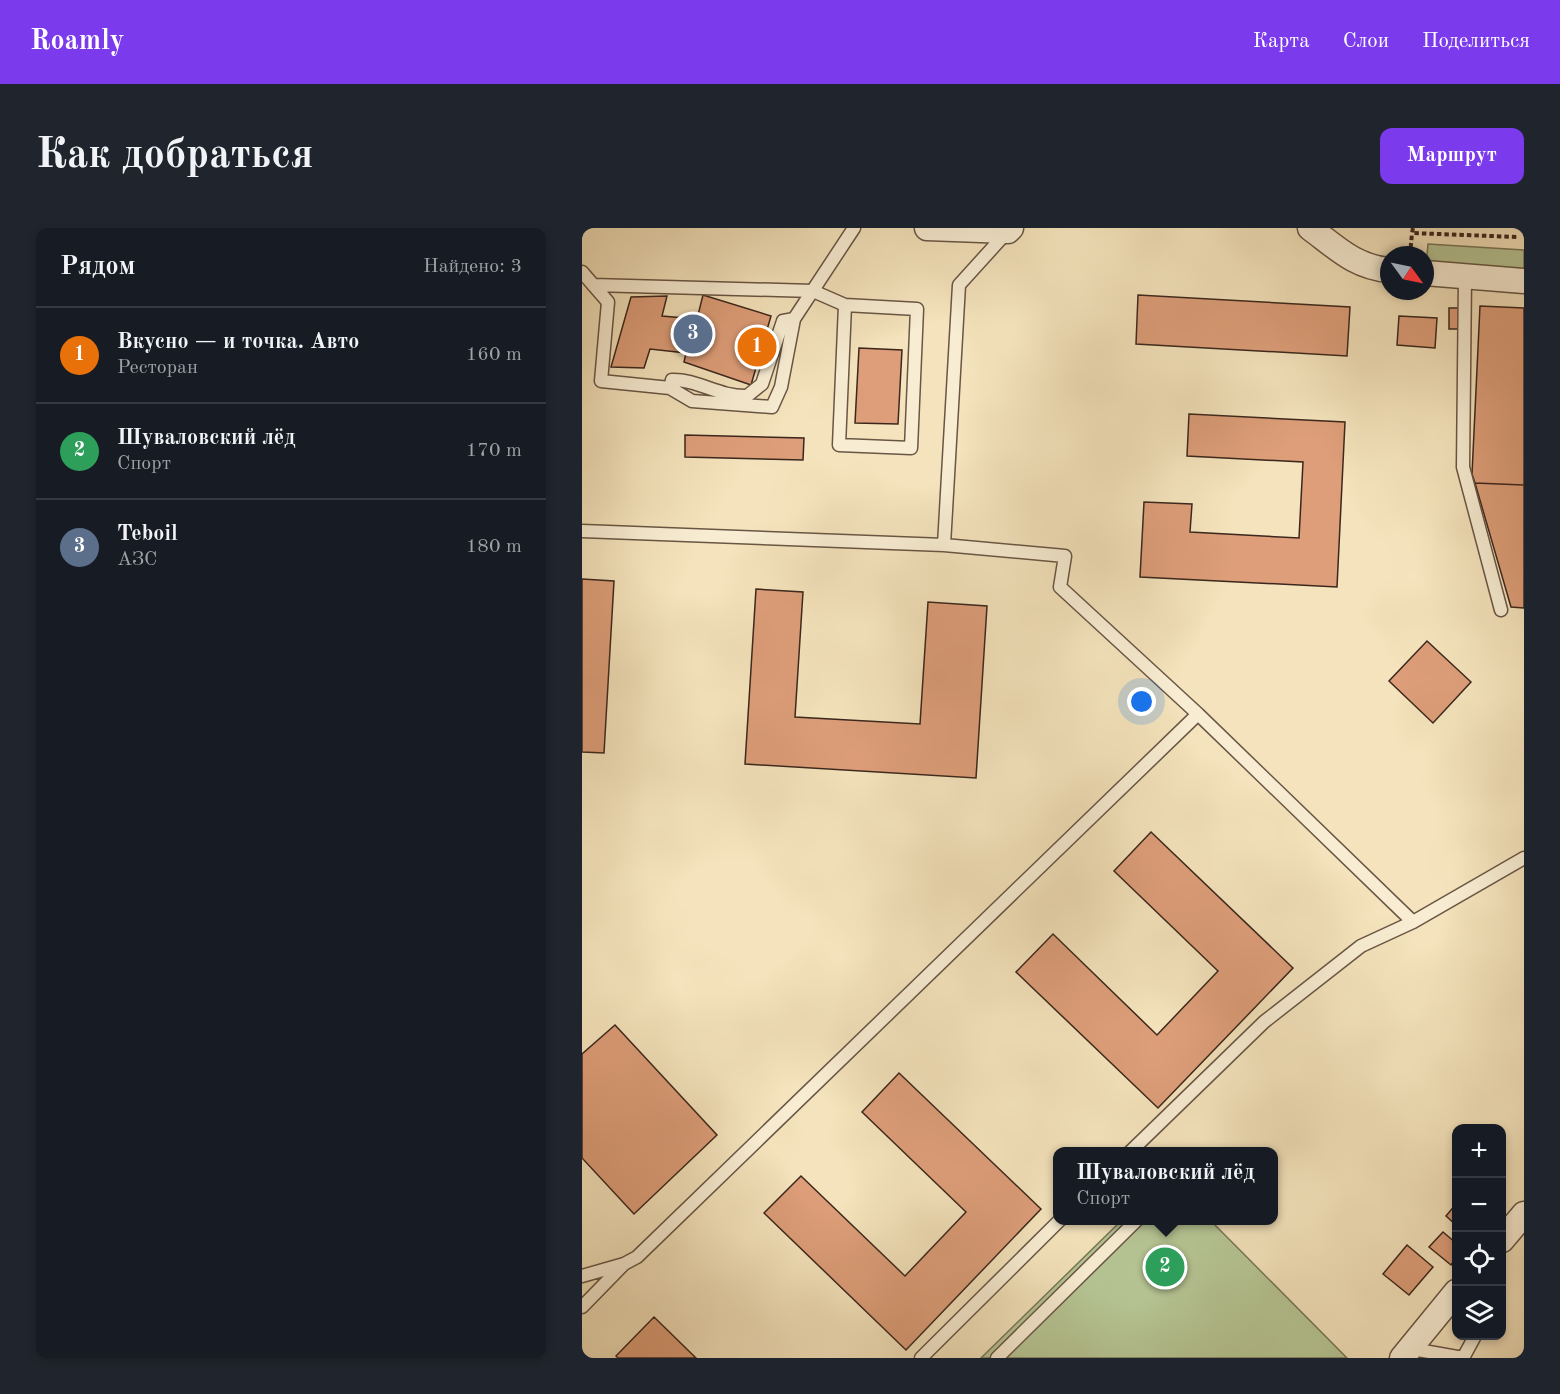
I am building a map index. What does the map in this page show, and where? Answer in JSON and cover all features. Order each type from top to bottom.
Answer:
[{"type":"street","points":[[927,228],[1009,229]]},
{"type":"street","points":[[1311,228],[1351,259],[1368,268],[1380,269]]},
{"type":"street","points":[[1434,274],[1524,280]]},
{"type":"street","points":[[1506,1235],[1524,1214]]},
{"type":"street","points":[[1407,1353],[1452,1297]]},
{"type":"lane","points":[[582,272],[608,302],[601,381],[670,388],[692,401],[772,406],[781,387],[794,319],[854,228]]},
{"type":"lane","points":[[944,545],[959,285],[1009,229]]},
{"type":"lane","points":[[1465,277],[1463,467],[1501,610]]},
{"type":"lane","points":[[593,285],[813,291],[845,305],[917,309],[911,448],[839,445],[845,305]]},
{"type":"lane","points":[[670,388],[672,380],[680,379],[722,395],[747,396],[762,384],[783,321],[794,319]]},
{"type":"lane","points":[[582,531],[944,545],[1065,556],[1060,588],[1198,714],[1413,922]]},
{"type":"lane","points":[[582,1307],[624,1264],[646,1248],[1198,714]]},
{"type":"lane","points":[[1135,1147],[1264,1022],[1361,946],[1413,922],[1524,858]]},
{"type":"lane","points":[[921,1358],[1056,1225]]},
{"type":"lane","points":[[997,1358],[1133,1225]]},
{"type":"lane","points":[[582,1276],[624,1264]]},
{"type":"lane","points":[[1407,1353],[1463,1358],[1472,1340]]},
{"type":"path","points":[[1411,246],[1413,230],[1517,237]]},
{"type":"green space","points":[[1428,244],[1524,250],[1524,274],[1434,267],[1434,246],[1428,246]]},
{"type":"green space","points":[[1117,1225],[1215,1225],[1347,1358],[981,1358]]},
{"type":"building","points":[[703,295],[771,316],[751,385],[684,362],[686,353],[650,349],[644,368],[611,367],[631,297],[667,296],[662,316],[697,319]]},
{"type":"building","points":[[1138,295],[1350,307],[1347,356],[1136,344]]},
{"type":"building","points":[[1480,306],[1524,308],[1524,485],[1475,483],[1472,474]]},
{"type":"building","points":[[1449,308],[1461,308],[1461,329],[1449,329]]},
{"type":"building","points":[[1399,316],[1437,318],[1435,348],[1397,345]]},
{"type":"building","points":[[859,348],[902,350],[898,424],[855,423]]},
{"type":"building","points":[[1189,414],[1345,422],[1337,587],[1140,577],[1144,502],[1192,504],[1190,532],[1299,538],[1303,462],[1187,456]]},
{"type":"building","points":[[685,435],[804,438],[803,460],[685,457]]},
{"type":"building","points":[[1475,483],[1524,485],[1524,608],[1511,607]]},
{"type":"building","points":[[582,579],[614,581],[604,753],[582,752]]},
{"type":"building","points":[[756,589],[803,592],[795,717],[920,724],[928,602],[987,606],[976,778],[745,764]]},
{"type":"building","points":[[1427,641],[1471,682],[1433,723],[1389,681]]},
{"type":"building","points":[[1151,832],[1293,968],[1158,1108],[1016,972],[1053,934],[1157,1035],[1218,971],[1114,871]]},
{"type":"building","points":[[615,1025],[717,1135],[634,1214],[582,1158],[582,1054]]},
{"type":"building","points":[[899,1073],[1041,1209],[906,1350],[764,1213],[801,1176],[905,1276],[966,1212],[862,1112]]},
{"type":"building","points":[[1452,1209],[1452,1221],[1446,1216]]},
{"type":"building","points":[[1443,1232],[1452,1240],[1451,1265],[1429,1247]]},
{"type":"building","points":[[1407,1245],[1433,1267],[1409,1295],[1383,1274]]},
{"type":"building","points":[[654,1317],[696,1358],[618,1358],[616,1356]]},
{"type":"place","name":"Teboil","points":[[693,334]]},
{"type":"place","name":"Вкусно — и точка. Авто","points":[[757,347]]},
{"type":"place","name":"Шуваловский лёд","points":[[1165,1267]]}]
